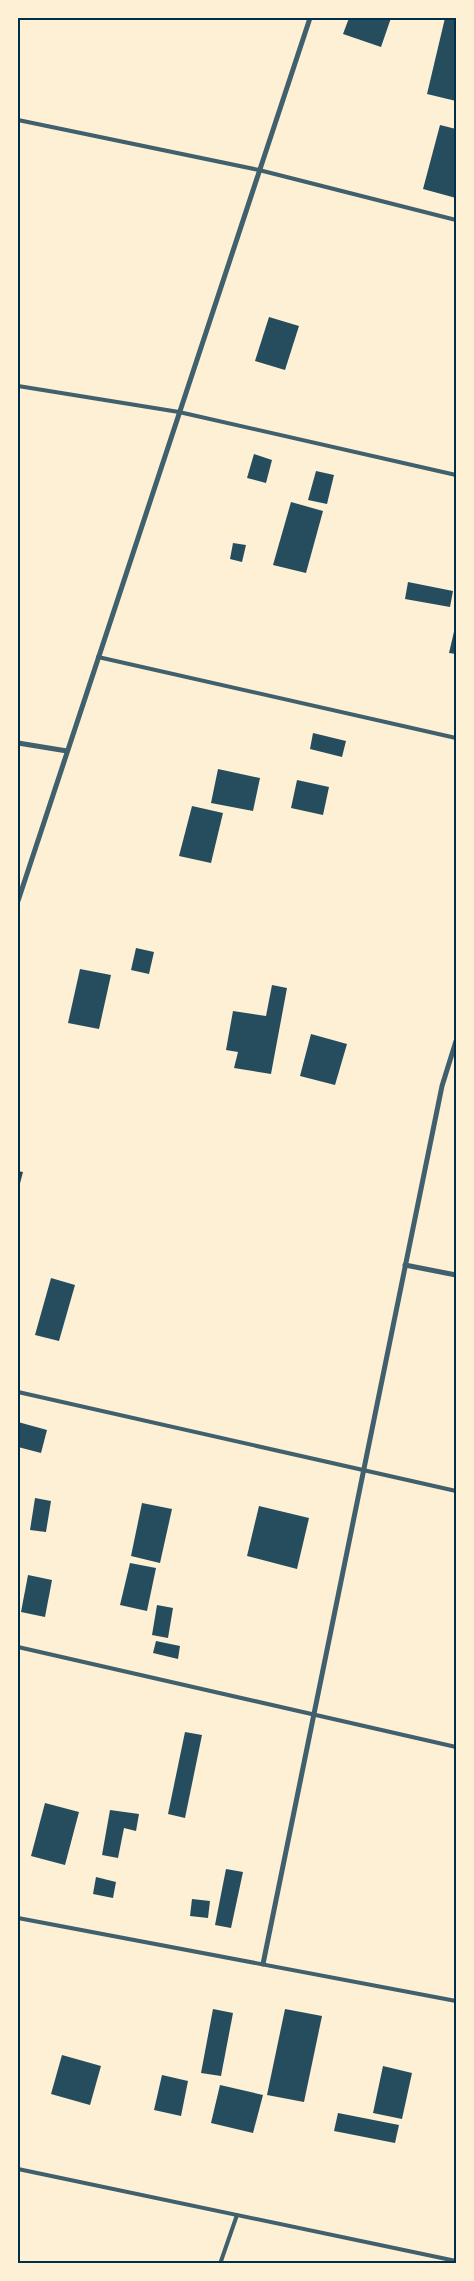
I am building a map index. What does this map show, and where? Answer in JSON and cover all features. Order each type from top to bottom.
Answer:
[{"type":"street","points":[[18,901],[310,18]]},
{"type":"street","points":[[18,743],[67,751]]},
{"type":"street","points":[[263,1964],[442,1086],[456,1041]]},
{"type":"street","points":[[405,1265],[456,1275]]},
{"type":"lane","points":[[18,120],[259,170],[456,220]]},
{"type":"lane","points":[[18,386],[179,412],[456,475]]},
{"type":"lane","points":[[98,657],[456,738]]},
{"type":"lane","points":[[18,1392],[456,1491]]},
{"type":"lane","points":[[18,1647],[456,1747]]},
{"type":"lane","points":[[18,1918],[456,2001]]},
{"type":"lane","points":[[18,2169],[456,2261]]},
{"type":"lane","points":[[220,2264],[237,2215]]},
{"type":"building","points":[[349,18],[391,18],[381,47],[343,34]]},
{"type":"building","points":[[445,18],[456,18],[456,101],[427,94]]},
{"type":"building","points":[[440,125],[456,129],[456,198],[423,189]]},
{"type":"building","points":[[269,317],[299,326],[285,370],[255,361]]},
{"type":"building","points":[[254,454],[272,460],[266,483],[247,478]]},
{"type":"building","points":[[316,471],[334,475],[327,504],[308,500]]},
{"type":"building","points":[[291,502],[323,511],[306,573],[273,565]]},
{"type":"building","points":[[233,543],[246,545],[242,562],[230,559]]},
{"type":"building","points":[[408,582],[453,591],[450,607],[405,599]]},
{"type":"building","points":[[456,623],[456,654],[449,653]]},
{"type":"building","points":[[313,733],[346,741],[342,757],[310,749]]},
{"type":"building","points":[[218,769],[260,778],[253,811],[211,803]]},
{"type":"building","points":[[297,780],[329,787],[323,815],[291,808]]},
{"type":"building","points":[[192,806],[223,813],[211,863],[179,856]]},
{"type":"building","points":[[136,948],[154,952],[149,974],[131,970]]},
{"type":"building","points":[[80,969],[111,975],[99,1029],[68,1023]]},
{"type":"building","points":[[272,985],[287,988],[271,1074],[234,1068],[238,1052],[226,1050],[233,1011],[266,1016]]},
{"type":"building","points":[[311,1034],[347,1044],[335,1085],[300,1076]]},
{"type":"building","points":[[18,1171],[23,1172],[18,1191]]},
{"type":"building","points":[[51,1278],[75,1285],[59,1341],[35,1335]]},
{"type":"building","points":[[18,1422],[47,1430],[41,1453],[18,1447]]},
{"type":"building","points":[[35,1498],[51,1501],[46,1532],[30,1530]]},
{"type":"building","points":[[142,1503],[172,1509],[160,1563],[131,1556]]},
{"type":"building","points":[[259,1506],[309,1518],[297,1569],[247,1556]]},
{"type":"building","points":[[130,1563],[156,1568],[147,1611],[120,1605]]},
{"type":"building","points":[[28,1575],[52,1580],[45,1617],[21,1612]]},
{"type":"building","points":[[157,1605],[173,1608],[168,1638],[152,1635]]},
{"type":"building","points":[[156,1641],[180,1646],[178,1659],[153,1653]]},
{"type":"building","points":[[185,1732],[202,1735],[185,1818],[168,1814]]},
{"type":"building","points":[[45,1803],[79,1812],[65,1865],[31,1856]]},
{"type":"building","points":[[110,1810],[139,1814],[136,1831],[124,1828],[118,1858],[102,1855]]},
{"type":"building","points":[[226,1869],[243,1872],[231,1928],[215,1925]]},
{"type":"building","points":[[96,1877],[116,1882],[113,1898],[93,1894]]},
{"type":"building","points":[[192,1899],[210,1901],[208,1918],[190,1916]]},
{"type":"building","points":[[213,2009],[233,2013],[221,2076],[201,2073]]},
{"type":"building","points":[[285,2009],[322,2016],[304,2102],[267,2095]]},
{"type":"building","points":[[62,2055],[101,2066],[90,2105],[51,2094]]},
{"type":"building","points":[[383,2066],[412,2073],[402,2119],[373,2113]]},
{"type":"building","points":[[162,2075],[188,2081],[181,2116],[154,2110]]},
{"type":"building","points":[[220,2085],[263,2095],[253,2133],[211,2123]]},
{"type":"building","points":[[338,2113],[399,2125],[395,2143],[334,2131]]}]
